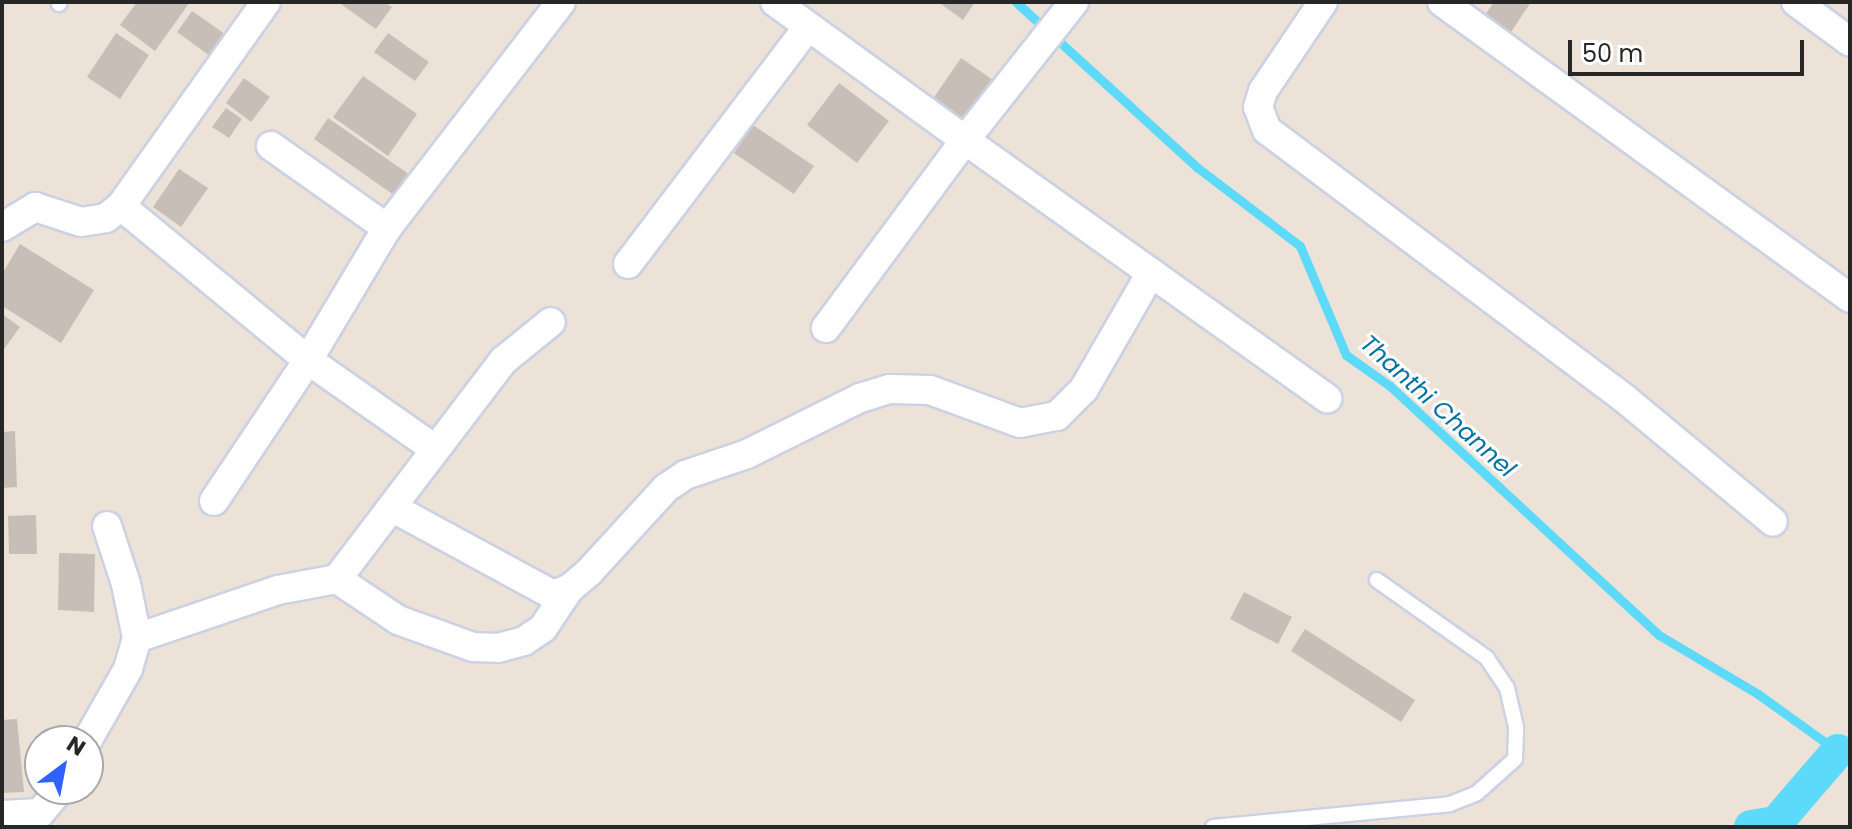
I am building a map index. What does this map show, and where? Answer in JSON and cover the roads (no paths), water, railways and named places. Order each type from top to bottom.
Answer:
[{"type":"street","points":[[2,227],[35,207],[81,222],[106,218],[121,206],[266,2]]},
{"type":"street","points":[[214,501],[308,360],[387,228],[561,2]]},
{"type":"street","points":[[775,2],[1327,398]]},
{"type":"street","points":[[1323,2],[1263,91],[1258,107],[1267,130],[1625,399],[1773,522]]},
{"type":"street","points":[[1442,2],[1850,298]]},
{"type":"street","points":[[1796,2],[1850,42]]},
{"type":"street","points":[[826,328],[965,140],[1069,9]]},
{"type":"street","points":[[628,264],[808,27]]},
{"type":"street","points":[[271,146],[387,228]]},
{"type":"street","points":[[121,206],[308,360],[432,447]]},
{"type":"street","points":[[337,579],[398,620],[461,644],[498,648],[543,628],[569,589],[666,488],[685,475],[747,454],[860,398],[890,389],[930,390],[1020,423],[1057,416],[1084,389],[1151,273]]},
{"type":"street","points":[[137,638],[278,590],[337,579],[393,508],[432,447],[504,360],[551,322]]},
{"type":"street","points":[[393,508],[533,588],[553,595],[569,589]]},
{"type":"street","points":[[96,725],[128,669],[137,638],[107,526]]},
{"type":"street","points":[[2,815],[40,813],[47,805]]},
{"type":"lane","points":[[1213,827],[1450,804],[1477,793],[1515,759],[1516,727],[1507,688],[1487,658],[1377,580]]},
{"type":"waterway","name":"Thanthi Channel","points":[[1016,2],[1198,168],[1300,246],[1346,355],[1390,386],[1659,635],[1758,694],[1850,760]]},
{"type":"waterway","points":[[1751,827],[1776,823],[1838,751]]}]
